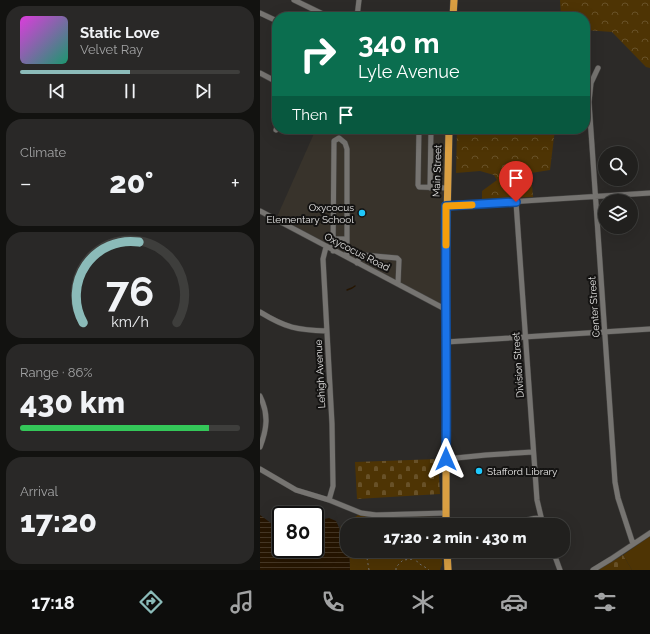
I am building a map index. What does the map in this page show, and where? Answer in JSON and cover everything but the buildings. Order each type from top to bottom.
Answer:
[{"type":"highway","points":[[453,12],[454,0]]},
{"type":"highway","name":"Main Street","points":[[446,518],[445,309],[446,206],[449,134]]},
{"type":"highway","points":[[447,558],[448,570]]},
{"type":"street","points":[[294,0],[319,12]]},
{"type":"street","points":[[358,12],[359,0]]},
{"type":"street","points":[[260,13],[272,19]]},
{"type":"street","name":"Center Street","points":[[590,88],[598,68]]},
{"type":"street","points":[[260,73],[272,79]]},
{"type":"street","name":"Center Street","points":[[590,110],[615,489],[633,544]]},
{"type":"street","points":[[419,134],[418,185],[421,188],[447,188]]},
{"type":"street","points":[[430,188],[431,134]]},
{"type":"street","points":[[333,251],[334,141],[335,139],[339,138],[345,143],[347,149],[347,258]]},
{"type":"street","points":[[446,206],[650,193]]},
{"type":"street","name":"Division Street","points":[[516,202],[533,452],[537,500],[541,517]]},
{"type":"street","name":"Oxycocus Road","points":[[260,211],[445,309]]},
{"type":"street","points":[[333,239],[347,239]]},
{"type":"street","name":"Lehigh Avenue","points":[[326,247],[323,259],[333,486],[329,500]]},
{"type":"street","points":[[357,263],[363,255],[397,258],[399,260],[398,284]]},
{"type":"street","points":[[260,312],[287,326],[305,330],[327,330]]},
{"type":"street","points":[[446,342],[650,329]]},
{"type":"street","points":[[260,396],[267,418],[265,432],[260,447]]},
{"type":"street","points":[[446,459],[533,452]]},
{"type":"street","points":[[260,469],[296,490],[329,500],[362,513],[376,515],[446,513]]},
{"type":"street","points":[[536,518],[541,517]]},
{"type":"street","points":[[593,570],[650,533]]},
{"type":"street","points":[[556,558],[560,570]]},
{"type":"path","points":[[367,558],[369,570]]},
{"type":"path","points":[[396,570],[396,567],[403,560],[415,558],[420,565],[429,570]]},
{"type":"path","points":[[422,570],[423,566]]},
{"type":"shaded area","name":"Oxycocus Elementary School","points":[[314,134],[449,134],[445,309],[276,219]]},
{"type":"shaded area","points":[[260,515],[272,524],[272,558],[324,558],[324,519],[329,518],[336,521],[340,530],[340,558],[349,558],[350,570],[260,570]]},
{"type":"green space","points":[[560,0],[650,0],[650,68],[646,67],[612,32],[590,30],[590,12],[561,12]]},
{"type":"green space","points":[[457,134],[554,134],[550,170],[531,173],[533,197],[482,199],[482,191],[497,180],[494,175],[480,171],[456,173]]},
{"type":"green space","points":[[438,459],[440,494],[357,499],[355,462]]},
{"type":"green space","points":[[358,515],[438,518],[354,518]]},
{"type":"green space","points":[[650,536],[650,570],[632,570],[623,555]]},
{"type":"green space","points":[[623,555],[632,570],[598,570]]},
{"type":"green space","points":[[349,558],[442,558],[440,570],[350,570]]},
{"type":"waterway","points":[[347,290],[355,286]]},
{"type":"slow traffic","points":[[446,245],[446,206],[472,205]]},
{"type":"place","name":"Oxycocus Elementary School","points":[[362,213]]},
{"type":"place","name":"Stafford Library","points":[[479,471]]},
{"type":"route","points":[[446,459],[446,206],[516,202]]}]
